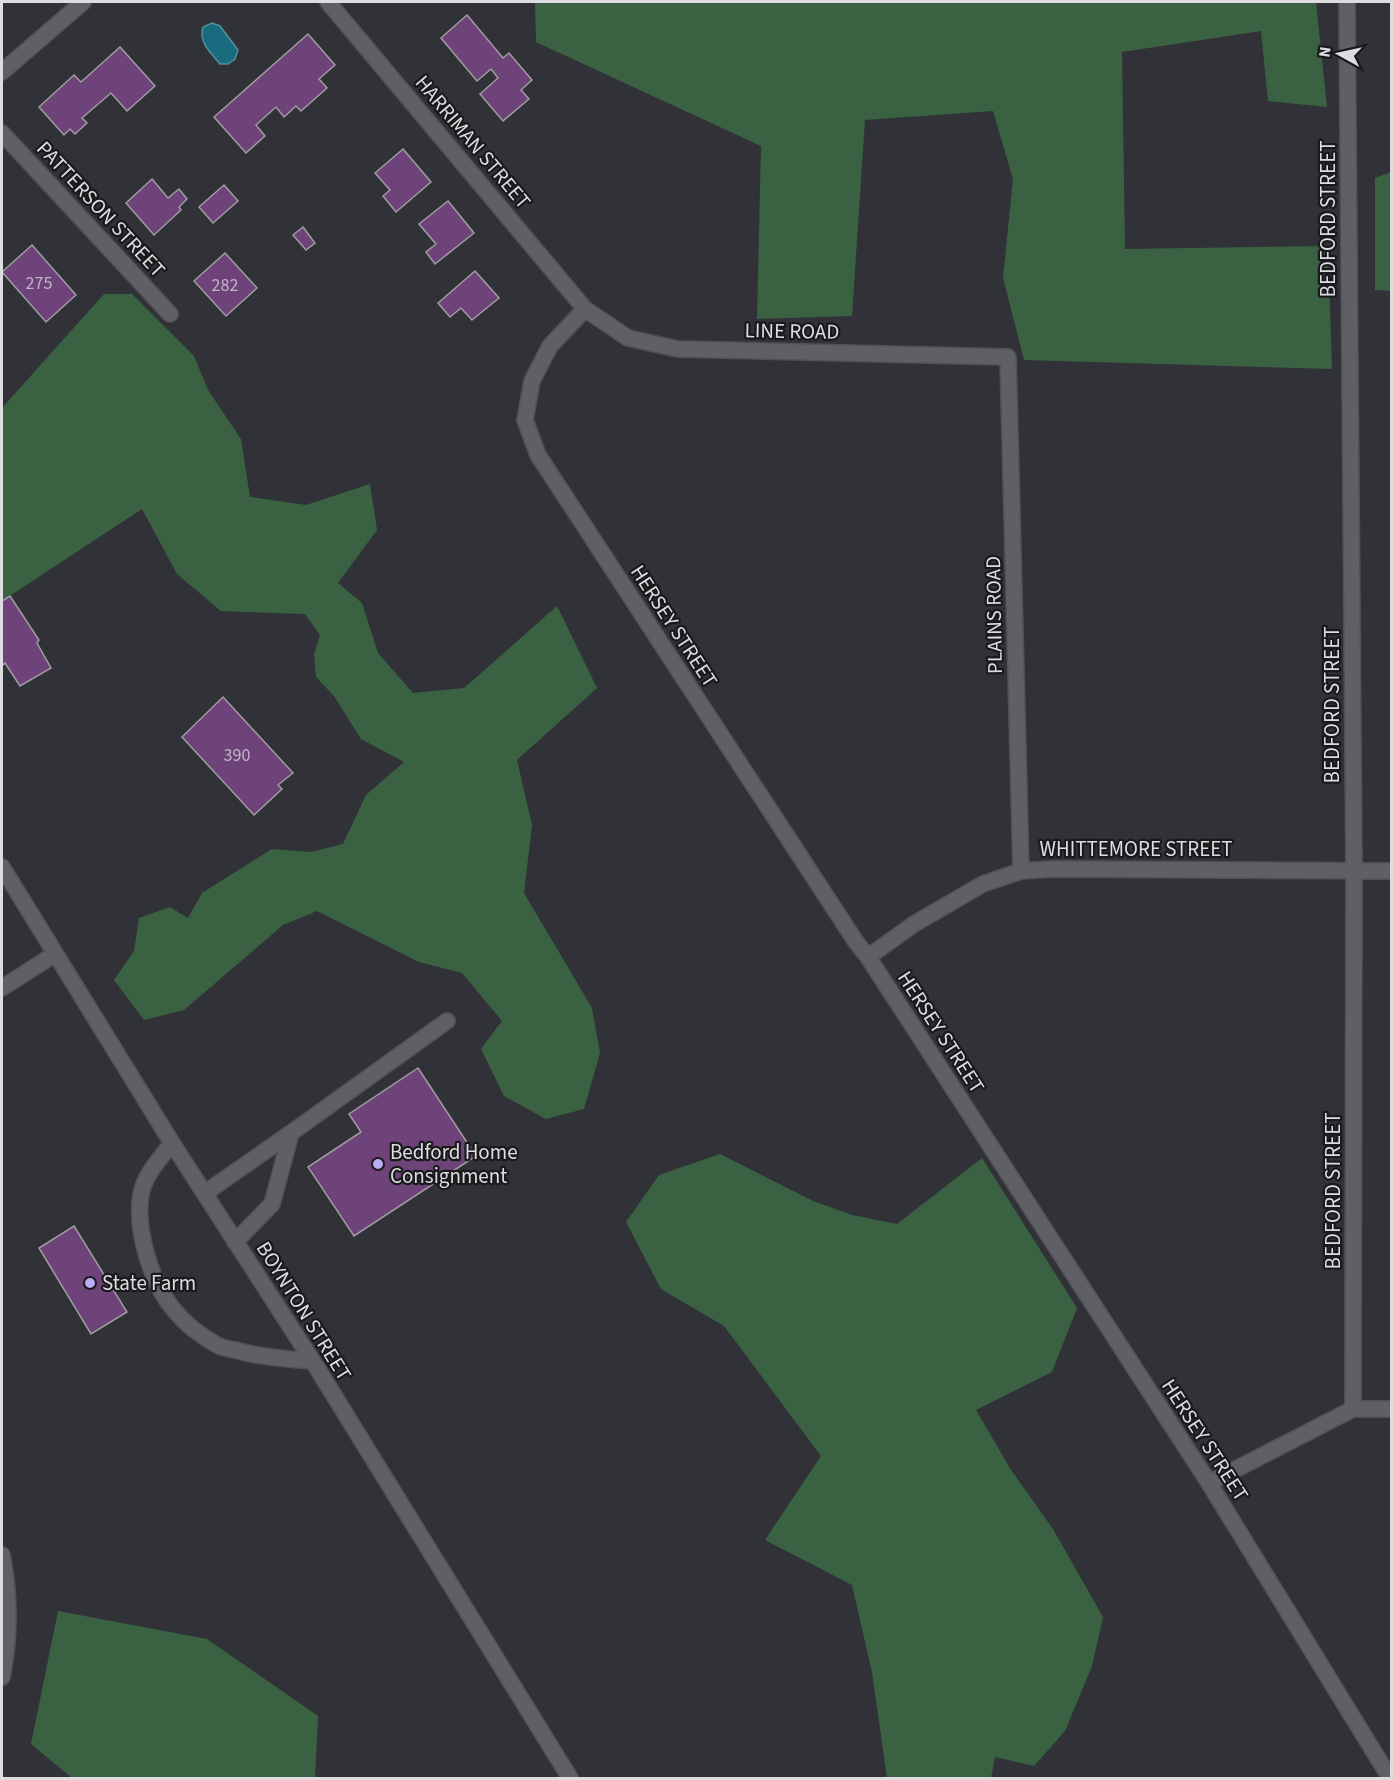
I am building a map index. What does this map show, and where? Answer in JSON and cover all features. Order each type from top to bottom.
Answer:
[{"type":"street","points":[[2,72],[83,2]]},
{"type":"street","name":"HARRIMAN STREET","points":[[328,2],[585,309]]},
{"type":"street","name":"BEDFORD STREET","points":[[1347,2],[1354,871],[1353,1409]]},
{"type":"street","name":"PATTERSON STREET","points":[[2,133],[170,315]]},
{"type":"street","name":"LINE ROAD","points":[[585,309],[628,338],[678,349],[1008,357]]},
{"type":"street","name":"HERSEY STREET","points":[[585,309],[550,346],[532,381],[525,420],[538,455],[1209,1483],[1390,1779]]},
{"type":"street","name":"PLAINS ROAD","points":[[1008,357],[1021,871]]},
{"type":"street","name":"BOYNTON STREET","points":[[2,867],[172,1143],[312,1361],[570,1779]]},
{"type":"street","name":"WHITTEMORE STREET","points":[[867,957],[914,924],[983,884],[1021,871],[1053,869],[1392,871]]},
{"type":"street","points":[[2,988],[55,954]]},
{"type":"street","points":[[205,1193],[447,1021]]},
{"type":"street","points":[[236,1242],[272,1204],[291,1133]]},
{"type":"street","points":[[172,1143],[148,1174],[141,1193],[140,1220],[145,1250],[155,1279],[173,1309],[194,1330],[219,1346],[258,1356],[312,1361]]},
{"type":"street","points":[[1209,1483],[1353,1409],[1392,1409]]},
{"type":"street","points":[[2,1555],[7,1584],[8,1621],[6,1657],[2,1677]]},
{"type":"green space","points":[[535,2],[1316,2],[1327,107],[1268,101],[1261,31],[1122,52],[1125,249],[1328,246],[1332,369],[1024,360],[1003,278],[1013,179],[993,111],[865,120],[852,316],[757,319],[761,146],[536,42]]},
{"type":"green space","points":[[1391,172],[1391,291],[1375,290],[1375,178]]},
{"type":"green space","points":[[104,294],[132,294],[194,356],[208,390],[241,439],[250,497],[306,505],[370,484],[377,530],[338,583],[362,603],[378,653],[413,693],[464,688],[557,606],[597,688],[517,760],[532,825],[524,893],[592,1008],[600,1053],[584,1109],[546,1119],[504,1096],[481,1049],[502,1021],[462,973],[419,962],[317,911],[283,925],[184,1010],[144,1020],[114,980],[134,951],[139,918],[170,907],[188,918],[202,893],[272,849],[311,852],[343,844],[366,795],[404,762],[361,739],[334,696],[316,677],[314,655],[320,635],[305,614],[221,611],[177,574],[142,509],[2,601],[2,408]]},
{"type":"green space","points":[[720,1154],[813,1201],[852,1215],[897,1224],[982,1158],[1077,1308],[1052,1372],[976,1410],[1011,1470],[1053,1529],[1103,1617],[1092,1666],[1065,1731],[1034,1766],[995,1757],[991,1778],[887,1778],[872,1672],[852,1585],[765,1540],[821,1456],[724,1326],[661,1289],[626,1222],[659,1175]]},
{"type":"green space","points":[[58,1611],[207,1639],[318,1716],[315,1778],[72,1778],[31,1744]]},
{"type":"water","points":[[212,23],[220,26],[238,50],[235,59],[228,64],[220,64],[202,38],[203,27]]},
{"type":"building","points":[[467,15],[503,58],[509,53],[532,80],[521,90],[529,99],[503,121],[480,94],[498,78],[491,69],[477,81],[441,38]]},
{"type":"building","points":[[308,34],[335,65],[319,79],[327,88],[301,111],[296,106],[284,117],[276,107],[256,125],[265,136],[246,153],[214,117]]},
{"type":"building","points":[[120,47],[155,86],[127,111],[111,93],[82,118],[87,123],[75,134],[70,129],[64,135],[39,107],[74,75],[81,82]]},
{"type":"building","points":[[403,149],[431,182],[396,212],[383,196],[390,190],[375,173]]},
{"type":"building","points":[[152,179],[168,198],[179,189],[187,199],[179,207],[181,210],[154,235],[126,203]]},
{"type":"building","points":[[224,185],[238,201],[213,223],[199,207]]},
{"type":"building","points":[[448,201],[474,233],[435,264],[426,252],[436,244],[419,224]]},
{"type":"building","points":[[303,227],[315,243],[306,250],[293,235]]},
{"type":"building","points":[[32,245],[76,295],[46,322],[2,272]]},
{"type":"building","points":[[225,253],[257,288],[226,316],[194,281]]},
{"type":"building","points":[[475,271],[499,298],[472,320],[461,308],[450,317],[438,303]]},
{"type":"building","points":[[10,596],[39,640],[37,643],[51,668],[20,686],[2,662],[2,601]]},
{"type":"building","points":[[223,697],[293,773],[278,785],[282,789],[254,815],[182,737]]},
{"type":"building","points":[[418,1068],[476,1156],[354,1236],[308,1167],[361,1132],[349,1114]]},
{"type":"building","points":[[74,1226],[127,1312],[91,1334],[39,1248]]},
{"type":"place","name":"Bedford Home Consignment","points":[[378,1164]]},
{"type":"place","name":"State Farm","points":[[90,1283]]}]
